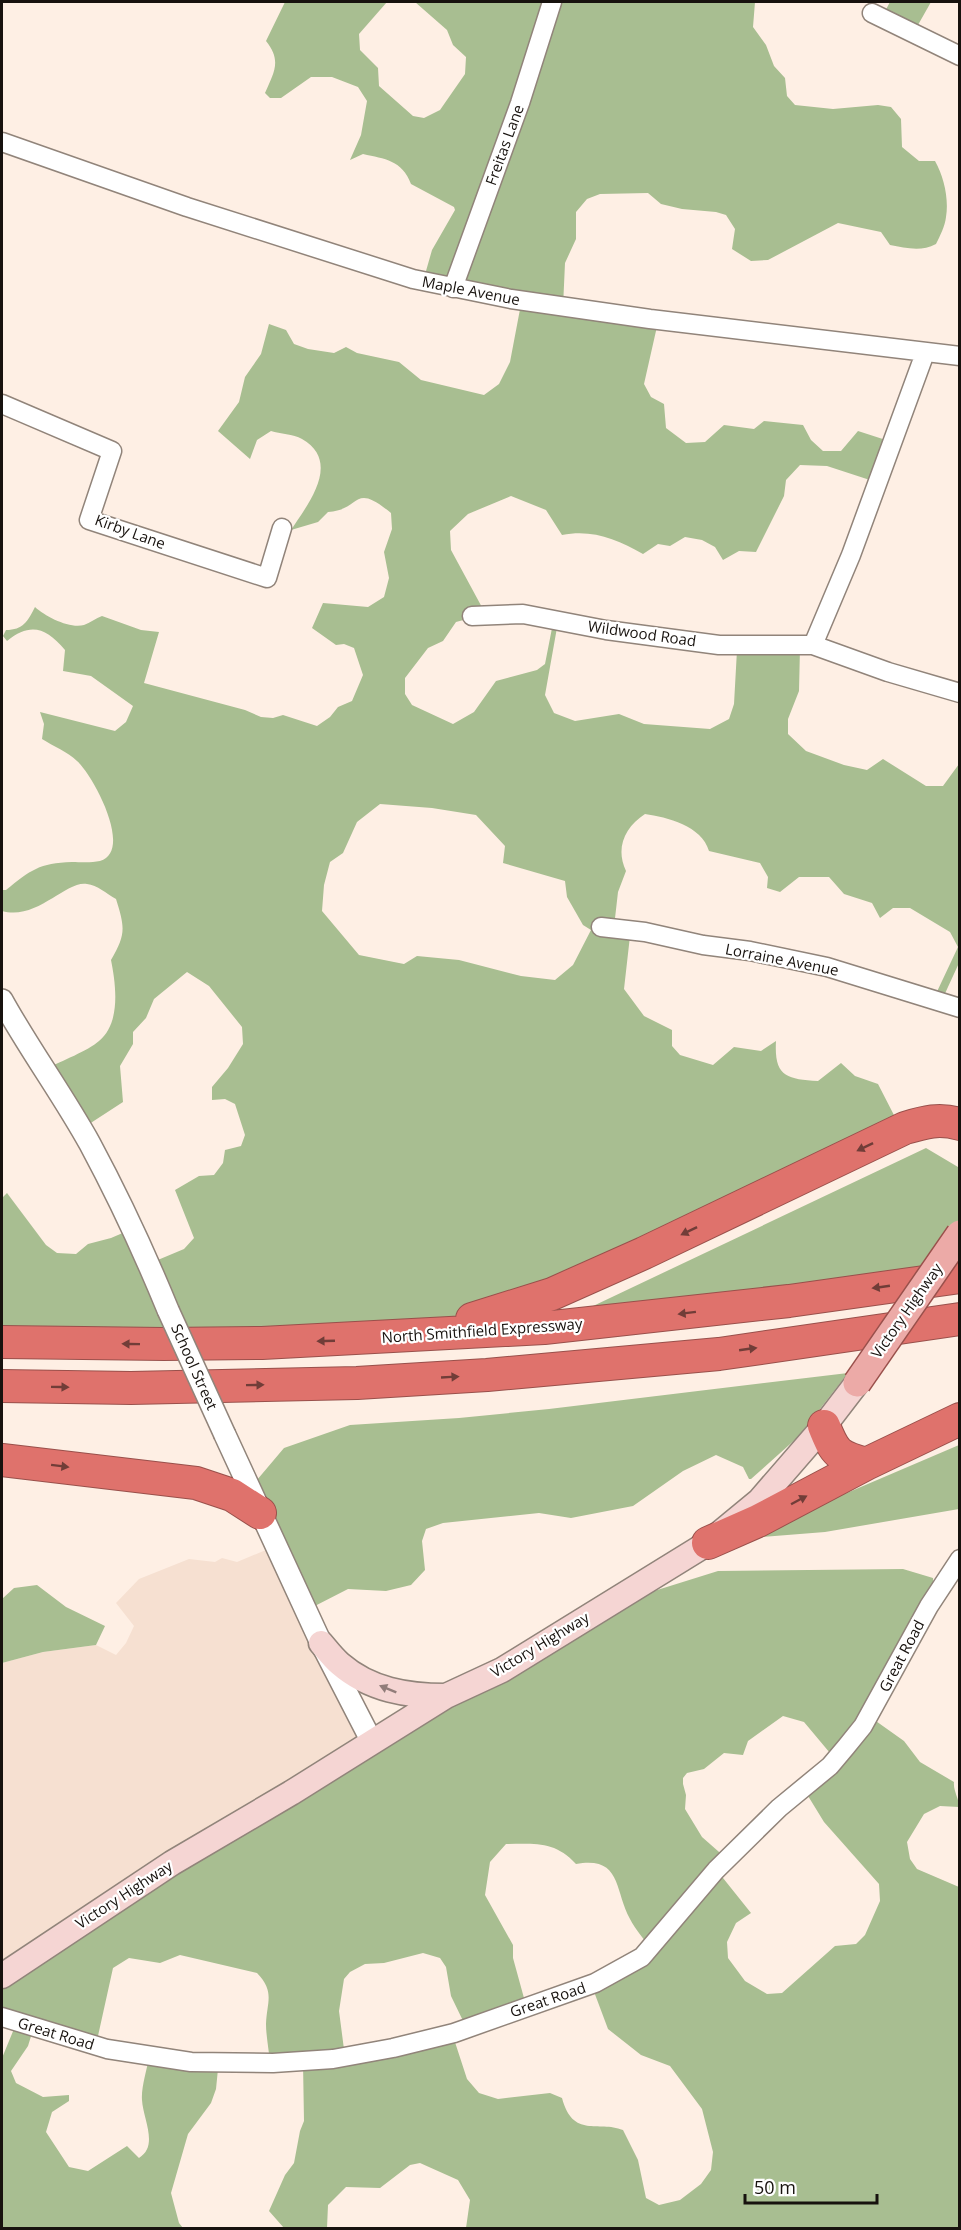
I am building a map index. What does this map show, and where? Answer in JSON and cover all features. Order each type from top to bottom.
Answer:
[{"type":"highway","points":[[358,1340],[452,1324],[517,1307],[552,1294],[644,1253],[960,1101]]},
{"type":"highway","points":[[905,1128],[939,1120],[960,1124]]},
{"type":"highway","name":"North Smithfield Expressway","points":[[2,1342],[164,1344],[358,1340],[544,1328],[789,1301],[960,1277]]},
{"type":"highway","points":[[2,1386],[143,1388],[357,1383],[487,1375],[719,1353],[960,1319]]},
{"type":"highway","points":[[708,1543],[758,1521],[866,1464],[960,1419]]},
{"type":"highway","points":[[824,1426],[831,1444],[843,1457],[866,1464]]},
{"type":"highway","points":[[2,1460],[196,1483],[232,1495],[260,1513]]},
{"type":"main road","name":"Victory Highway","points":[[2,1976],[172,1863],[446,1696],[502,1670],[708,1543],[759,1501],[824,1426],[857,1383],[960,1234]]},
{"type":"main road","points":[[321,1643],[338,1663],[358,1677],[389,1690],[419,1696],[446,1696]]},
{"type":"street","name":"Freitas Lane","points":[[453,288],[520,103],[552,2]]},
{"type":"street","points":[[872,13],[960,56]]},
{"type":"street","name":"Maple Avenue","points":[[2,142],[187,207],[356,262],[453,288],[650,320],[960,356]]},
{"type":"street","points":[[813,645],[851,555],[925,352]]},
{"type":"street","name":"Kirby Lane","points":[[2,404],[112,451],[89,520],[267,578],[282,528]]},
{"type":"street","name":"Wildwood Road","points":[[472,616],[523,614],[606,630],[719,645],[813,645],[888,672],[960,693]]},
{"type":"street","name":"Lorraine Avenue","points":[[601,927],[645,932],[703,945],[750,951],[827,967],[960,1008]]},
{"type":"street","name":"School Street","points":[[2,1000],[89,1143],[111,1185],[260,1513],[321,1643],[372,1742]]},
{"type":"street","name":"Great Road","points":[[2,2017],[107,2049],[191,2062],[273,2063],[333,2059],[393,2048],[454,2033],[595,1983],[642,1957],[716,1870],[779,1809],[830,1766],[863,1726],[929,1606],[960,1559]]},
{"type":"shaded area","points":[[273,1547],[373,1740],[2,1972],[2,1663],[43,1652],[96,1645],[116,1655],[126,1643],[134,1626],[116,1603],[139,1579],[189,1559],[215,1562],[222,1558],[237,1562]]},
{"type":"green space","points":[[285,2],[387,2],[359,34],[360,50],[378,68],[379,86],[413,116],[424,118],[440,110],[465,74],[466,57],[453,45],[447,30],[415,2],[755,2],[753,27],[766,45],[774,66],[785,78],[787,96],[795,105],[833,109],[878,105],[891,107],[901,119],[902,147],[919,161],[935,161],[945,188],[947,210],[936,244],[919,249],[890,245],[881,232],[838,223],[768,260],[751,261],[732,249],[735,229],[726,215],[661,204],[648,193],[600,194],[587,199],[576,212],[576,239],[565,263],[563,307],[658,322],[644,384],[651,397],[664,404],[666,428],[686,443],[705,442],[724,425],[754,429],[764,421],[803,425],[811,440],[823,451],[841,451],[858,431],[892,442],[876,482],[827,466],[800,465],[786,480],[784,496],[756,552],[739,551],[723,560],[715,547],[702,540],[685,537],[670,546],[658,544],[643,554],[624,544],[594,534],[562,535],[546,510],[511,496],[468,514],[450,531],[451,550],[484,611],[482,615],[456,622],[443,641],[428,648],[405,678],[405,694],[412,705],[453,724],[474,712],[496,681],[537,670],[545,664],[553,623],[558,622],[545,695],[554,713],[575,721],[619,714],[644,724],[710,729],[729,719],[734,704],[737,650],[800,648],[799,691],[788,719],[788,734],[806,751],[844,765],[867,770],[883,759],[926,786],[943,786],[959,764],[959,963],[942,1000],[934,998],[958,947],[950,932],[910,908],[893,908],[880,918],[872,903],[844,894],[829,877],[799,877],[780,892],[767,888],[768,877],[760,863],[709,851],[699,835],[683,824],[645,814],[632,825],[622,846],[626,871],[618,892],[614,927],[630,936],[624,989],[644,1016],[672,1030],[672,1046],[680,1055],[713,1065],[734,1047],[761,1051],[776,1041],[777,1062],[780,1069],[790,1077],[818,1081],[841,1063],[855,1076],[878,1084],[897,1121],[464,1320],[432,1324],[2,1333],[2,1198],[7,1193],[46,1245],[57,1253],[76,1254],[88,1244],[132,1229],[153,1262],[184,1249],[194,1238],[175,1190],[199,1176],[214,1175],[223,1163],[225,1150],[241,1146],[245,1135],[235,1104],[225,1099],[212,1100],[212,1087],[228,1068],[243,1044],[242,1027],[209,986],[187,972],[154,999],[146,1018],[133,1032],[133,1044],[120,1066],[123,1102],[83,1128],[48,1068],[99,1041],[111,1024],[115,992],[111,960],[122,937],[122,924],[116,899],[87,884],[79,884],[27,910],[15,913],[2,911],[2,890],[6,890],[29,873],[51,864],[100,861],[109,854],[113,843],[107,812],[92,781],[73,758],[42,739],[44,724],[40,712],[115,731],[126,722],[133,706],[91,676],[63,671],[65,650],[45,632],[24,631],[7,641],[3,636],[6,630],[12,630],[24,624],[35,607],[45,615],[65,624],[84,625],[102,616],[141,630],[159,632],[144,683],[245,710],[261,717],[273,718],[283,715],[317,726],[330,717],[338,707],[352,701],[363,675],[354,648],[344,644],[336,645],[312,628],[323,603],[368,607],[384,597],[389,578],[384,552],[392,529],[391,513],[369,499],[363,498],[347,507],[328,512],[318,522],[291,530],[306,508],[318,483],[321,471],[320,459],[314,448],[298,437],[271,431],[257,440],[250,459],[218,431],[239,402],[245,377],[261,354],[269,324],[286,330],[294,344],[308,349],[334,353],[346,347],[357,353],[399,362],[421,380],[484,395],[499,384],[510,362],[521,304],[424,278],[432,250],[455,210],[454,207],[411,184],[403,170],[392,162],[363,154],[350,160],[361,135],[367,101],[358,87],[332,77],[311,77],[281,98],[270,98],[265,93],[275,61],[266,41]],"holes":[[[380,804],[432,808],[476,815],[505,846],[503,863],[565,881],[567,897],[583,925],[591,930],[573,965],[555,980],[521,976],[459,960],[417,956],[404,964],[359,955],[322,911],[324,885],[330,862],[343,853],[357,822]]]},
{"type":"green space","points":[[890,2],[931,2],[914,32],[882,17]]},
{"type":"green space","points":[[926,1148],[958,1167],[959,1225],[922,1278],[591,1307]]},
{"type":"green space","points":[[848,1373],[798,1437],[751,1479],[743,1467],[716,1455],[683,1471],[633,1506],[571,1518],[539,1513],[443,1523],[426,1529],[422,1541],[425,1570],[411,1585],[386,1591],[348,1589],[307,1610],[251,1487],[284,1448],[350,1425],[549,1409]]},
{"type":"green space","points":[[959,1445],[959,1509],[825,1532],[761,1537],[821,1504]]},
{"type":"green space","points":[[903,1569],[933,1578],[934,1601],[873,1719],[904,1741],[920,1762],[954,1782],[959,1804],[959,1807],[940,1806],[924,1814],[907,1842],[910,1859],[917,1869],[959,1887],[959,2228],[466,2228],[470,2200],[458,2180],[420,2163],[410,2165],[380,2188],[346,2187],[328,2205],[327,2228],[284,2228],[269,2211],[285,2175],[294,2163],[304,2121],[303,2063],[270,2063],[266,2033],[268,1991],[257,1973],[180,1955],[160,1963],[129,1958],[113,1968],[96,2045],[32,2033],[28,2046],[11,2071],[16,2083],[43,2097],[69,2095],[69,2101],[52,2112],[46,2132],[69,2167],[88,2171],[127,2146],[139,2158],[145,2153],[149,2139],[142,2095],[149,2057],[218,2069],[216,2089],[211,2103],[188,2134],[171,2193],[179,2223],[183,2228],[2,2228],[2,2058],[16,2024],[2,2016],[2,1972],[606,1606],[718,1571]],"holes":[[[783,1716],[804,1722],[835,1759],[805,1791],[824,1822],[879,1884],[880,1901],[865,1935],[856,1944],[835,1946],[782,1993],[767,1994],[745,1981],[728,1958],[727,1942],[736,1923],[751,1913],[719,1873],[727,1859],[702,1837],[685,1809],[686,1795],[683,1778],[687,1773],[704,1769],[724,1753],[743,1755],[748,1741]],[[506,1844],[544,1845],[560,1851],[576,1864],[591,1863],[602,1865],[609,1870],[630,1919],[651,1949],[593,1989],[608,2029],[641,2055],[670,2066],[702,2109],[713,2152],[711,2170],[701,2184],[680,2200],[659,2205],[646,2198],[638,2160],[623,2130],[580,2124],[567,2111],[562,2098],[550,2093],[498,2099],[479,2093],[467,2079],[453,2036],[345,2057],[339,2011],[344,1979],[350,1972],[365,1964],[384,1963],[423,1953],[440,1958],[446,1967],[451,1996],[466,2027],[527,2009],[513,1958],[513,1945],[485,1895],[490,1862]]]},
{"type":"green space","points":[[37,1585],[66,1607],[105,1626],[96,1645],[43,1652],[2,1663],[2,1599],[14,1588]]}]
